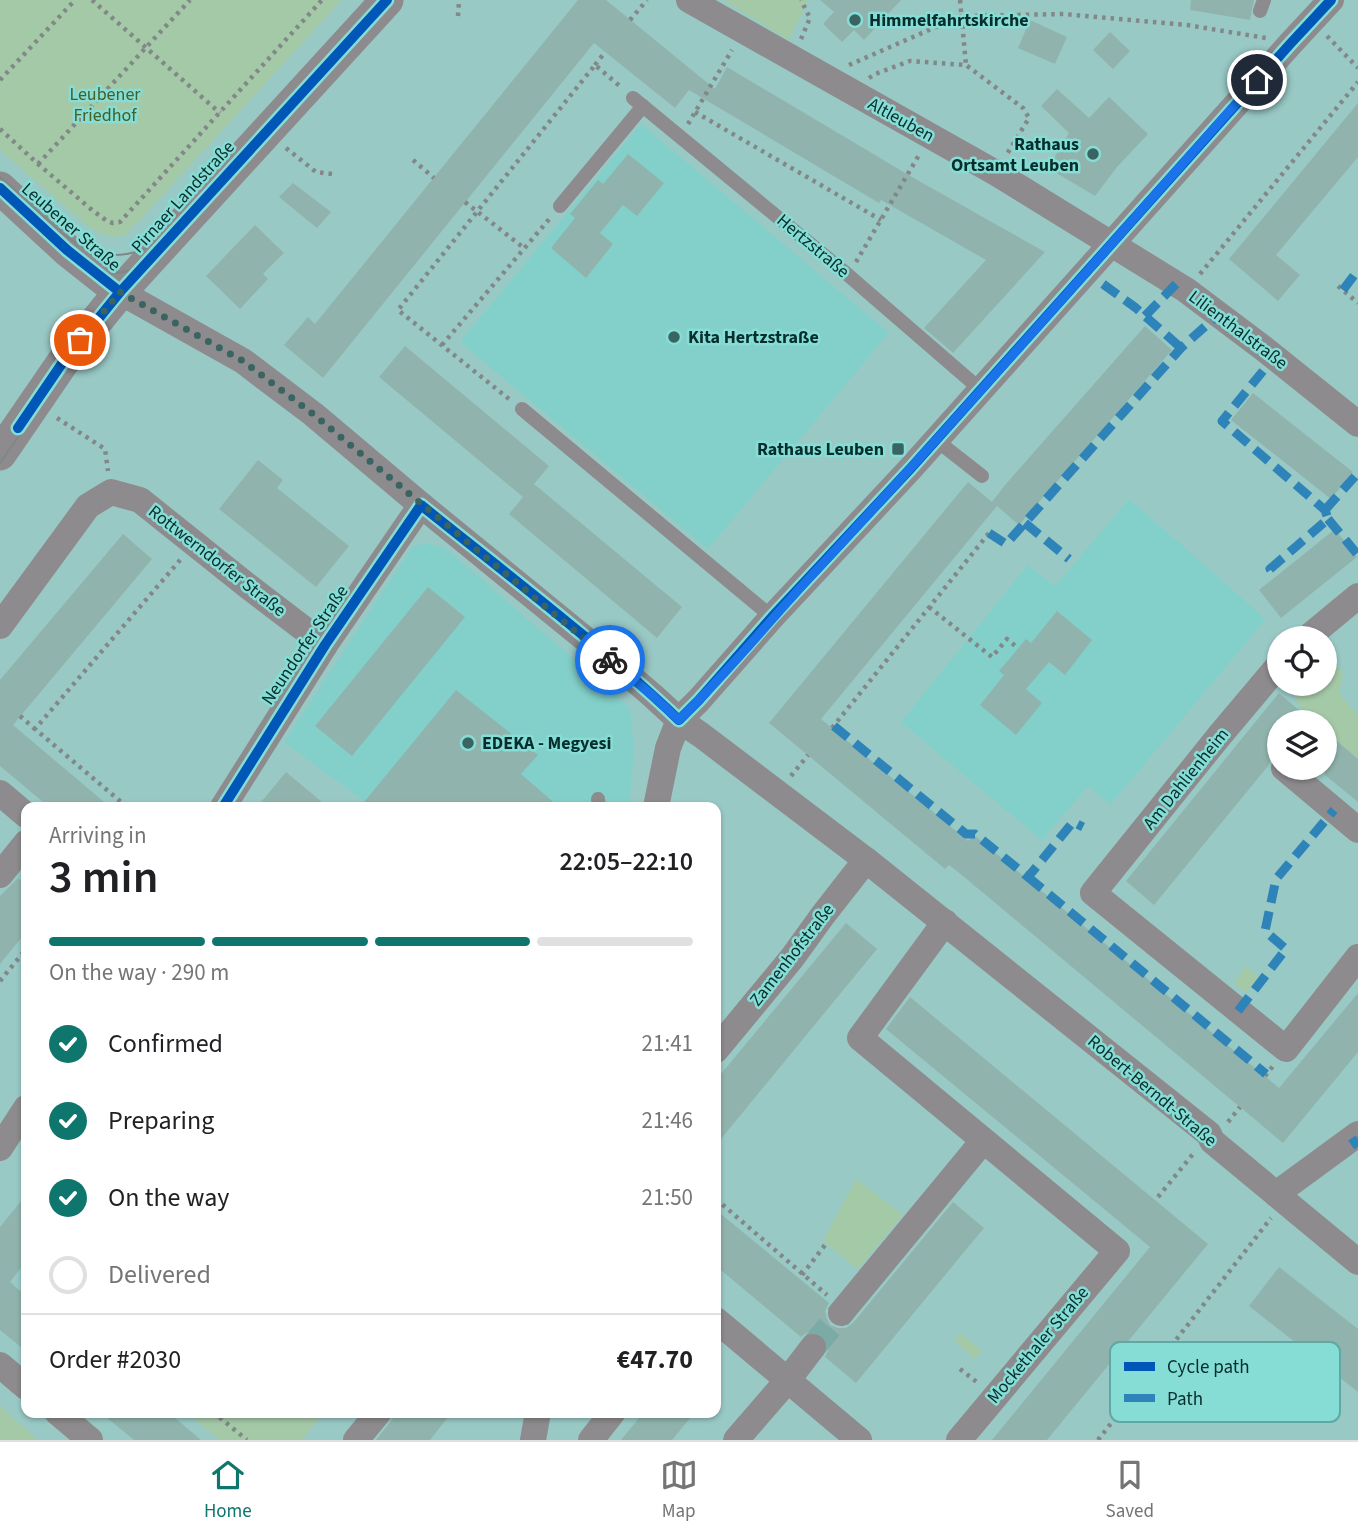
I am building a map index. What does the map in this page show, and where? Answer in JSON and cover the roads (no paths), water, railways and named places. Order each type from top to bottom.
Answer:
[{"type":"street","name":"Pirnaer Landstraße","points":[[0,454],[72,351],[120,292],[387,0]]},
{"type":"street","name":"Altleuben","points":[[689,0],[996,173],[1111,244]]},
{"type":"street","points":[[657,802],[668,748],[679,720],[936,440],[1321,7]]},
{"type":"street","name":"Leubener Straße","points":[[0,188],[67,250],[120,292]]},
{"type":"street","name":"Lilienthalstraße","points":[[1111,244],[1186,290],[1358,424]]},
{"type":"street","points":[[120,292],[243,361],[313,414],[611,660],[679,720]]},
{"type":"street","name":"Rottwerndorfer Straße","points":[[0,626],[88,506],[111,492],[140,500],[325,645]]},
{"type":"street","name":"Neundorfer Straße","points":[[226,802],[325,645],[422,505]]},
{"type":"street","points":[[1322,626],[1358,596]]},
{"type":"street","name":"Am Dahlienheim","points":[[1267,679],[1093,893],[1286,1049],[1358,957]]},
{"type":"street","name":"Robert-Berndt-Straße","points":[[679,720],[945,922],[1209,1134],[1212,1141],[1358,1262]]},
{"type":"street","points":[[1297,780],[1358,831]]},
{"type":"street","points":[[0,793],[21,812]]},
{"type":"street","points":[[0,874],[21,849]]},
{"type":"street","name":"Zamenhofstraße","points":[[721,1044],[792,958],[866,860]]},
{"type":"street","points":[[842,1311],[983,1141],[860,1038],[945,922]]},
{"type":"street","points":[[0,1148],[21,1116]]},
{"type":"street","points":[[1280,1198],[1358,1134]]},
{"type":"street","name":"Mockethaler Straße","points":[[958,1440],[1117,1251],[983,1141]]},
{"type":"street","points":[[721,1324],[859,1440]]},
{"type":"street","points":[[736,1440],[813,1347]]},
{"type":"street","points":[[0,1365],[21,1383]]},
{"type":"street","points":[[64,1418],[90,1440]]},
{"type":"street","points":[[356,1440],[374,1418]]},
{"type":"street","points":[[533,1440],[537,1418]]},
{"type":"street","points":[[591,1440],[608,1418]]},
{"type":"lane","name":"Hertzstraße","points":[[560,206],[638,102],[848,275],[981,390]]},
{"type":"lane","points":[[522,409],[772,617]]},
{"type":"lane","points":[[936,440],[982,475]]},
{"type":"tunnel","points":[[813,1347],[841,1313]]},
{"type":"tram line","points":[[287,102],[379,0]]},
{"type":"tram line","points":[[0,463],[100,323],[395,0]]},
{"type":"tram line","points":[[0,177],[55,227],[88,250],[100,254],[127,254],[145,249],[165,235]]},
{"type":"tram line","points":[[0,197],[57,249],[80,266],[104,274],[132,270],[149,263]]},
{"type":"place","name":"Himmelfahrtskirche","points":[[855,20]]},
{"type":"place","name":"Rathaus Ortsamt Leuben","points":[[1093,154]]},
{"type":"place","name":"Kita Hertzstraße","points":[[674,337]]},
{"type":"place","name":"Rathaus Leuben","points":[[898,449]]},
{"type":"place","name":"EDEKA - Megyesi","points":[[468,743]]},
{"type":"park label","name":"Leubener Friedhof","points":[[105,104]]}]
